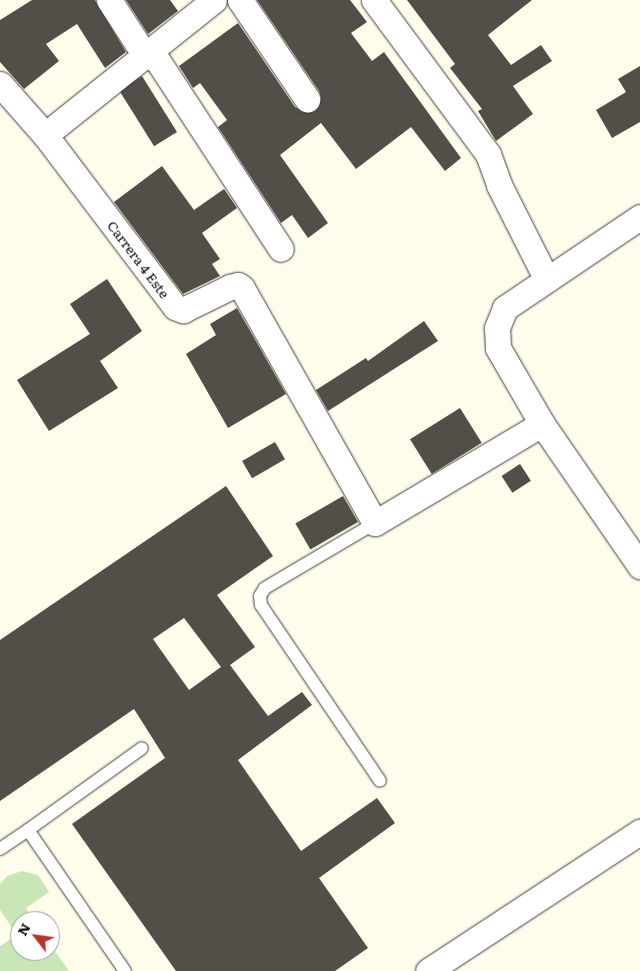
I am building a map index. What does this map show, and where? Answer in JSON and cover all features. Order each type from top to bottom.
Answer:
[{"type":"street","points":[[109,0],[149,54],[281,249]]},
{"type":"street","points":[[45,135],[149,54],[189,8],[214,0]]},
{"type":"street","points":[[240,0],[307,99]]},
{"type":"street","points":[[374,0],[488,154],[499,185],[546,278]]},
{"type":"street","name":"Carrera 4 Este","points":[[0,84],[45,135],[179,310],[230,287],[238,285],[242,288],[375,523]]},
{"type":"street","points":[[640,217],[546,278],[505,308],[498,328],[498,348],[542,424],[640,566]]},
{"type":"street","points":[[375,523],[542,424]]},
{"type":"street","points":[[428,971],[640,832]]},
{"type":"lane","points":[[375,523],[265,588],[260,596],[261,605],[380,781]]},
{"type":"lane","points":[[0,849],[142,748]]},
{"type":"lane","points":[[28,830],[125,971]]},
{"type":"green space","points":[[22,871],[38,875],[49,892],[26,908],[28,911],[10,911],[10,925],[0,910],[0,884],[7,876]]},
{"type":"green space","points":[[10,940],[10,961],[60,961],[60,958],[69,971],[0,971],[0,946]]},
{"type":"building","points":[[32,0],[95,0],[126,52],[105,68],[77,24],[46,44],[59,61],[24,89],[0,62],[0,20]]},
{"type":"building","points":[[126,0],[170,0],[178,11],[148,34]]},
{"type":"building","points":[[257,0],[350,0],[367,22],[351,33],[372,61],[384,52],[461,158],[445,171],[411,127],[356,169],[321,123],[280,155],[328,223],[308,238],[292,215],[281,223],[218,127],[227,120],[200,83],[193,88],[179,66],[238,23],[295,107],[308,113],[315,111],[321,98],[319,91]]},
{"type":"building","points":[[407,0],[532,0],[488,35],[511,65],[541,45],[552,61],[513,86],[533,114],[496,141],[478,111],[482,109],[450,68],[455,64]]},
{"type":"building","points":[[640,66],[640,122],[612,138],[596,110],[626,92],[618,79]]},
{"type":"building","points":[[142,76],[177,132],[154,146],[119,90]]},
{"type":"building","points":[[162,166],[194,210],[224,189],[237,208],[202,233],[220,259],[212,264],[220,276],[183,294],[114,202]]},
{"type":"building","points":[[107,279],[142,331],[100,361],[118,388],[49,431],[17,380],[90,334],[70,304]]},
{"type":"building","points":[[237,308],[286,394],[228,428],[186,354],[216,335],[210,324]]},
{"type":"building","points":[[424,321],[438,341],[328,411],[316,390],[366,358],[368,361]]},
{"type":"building","points":[[460,408],[482,443],[432,474],[410,439]]},
{"type":"building","points":[[275,442],[285,459],[252,478],[242,461]]},
{"type":"building","points":[[520,464],[531,481],[512,493],[502,476]]},
{"type":"building","points":[[226,486],[273,556],[217,595],[255,647],[230,665],[268,716],[302,692],[312,705],[238,760],[301,851],[377,798],[395,823],[319,878],[368,948],[335,971],[176,971],[72,824],[165,758],[134,709],[0,801],[0,640]],"holes":[[[184,618],[221,667],[189,690],[153,639]]]},
{"type":"building","points":[[343,496],[358,522],[310,549],[295,524]]}]
